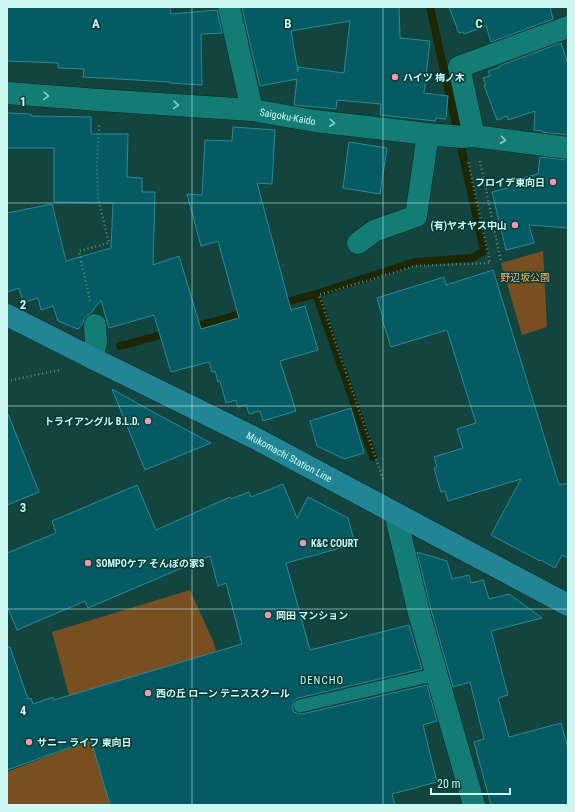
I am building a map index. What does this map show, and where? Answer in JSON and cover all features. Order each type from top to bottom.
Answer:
[{"type":"main road","name":"Mukomachi Station Line","points":[[7,315],[253,437],[568,605]]},
{"type":"street","points":[[229,7],[252,110]]},
{"type":"street","points":[[468,137],[459,68],[568,27]]},
{"type":"street","name":"Saigoku-Kaido","points":[[7,93],[252,110],[315,121],[568,148]]},
{"type":"street","points":[[358,243],[374,232],[416,216],[428,134]]},
{"type":"street","points":[[92,358],[96,343],[95,325]]},
{"type":"street","points":[[394,513],[420,613],[474,805]]},
{"type":"lane","points":[[300,706],[437,674]]},
{"type":"path","points":[[95,325],[79,251],[109,243],[98,198],[100,100]]},
{"type":"path","points":[[468,137],[501,262]]},
{"type":"path","points":[[394,513],[319,295],[415,266],[490,263],[468,137]]},
{"type":"path","points":[[7,381],[72,367],[92,358]]},
{"type":"green space","name":"野辺坂公園","points":[[543,251],[547,327],[522,335],[501,263]]},
{"type":"green space","name":"西の丘 ローン テニススクール","points":[[190,590],[213,641],[260,805],[7,805],[7,772],[82,743],[52,632]]},
{"type":"building","points":[[7,7],[170,7],[171,14],[217,10],[222,33],[201,34],[202,85],[83,77],[84,69],[58,68],[58,63],[7,61]]},
{"type":"building","points":[[399,7],[400,38],[430,41],[424,93],[448,96],[446,119],[436,118],[435,121],[380,115],[381,104],[337,100],[336,109],[294,105],[297,79],[260,86],[242,8]],"holes":[[[350,21],[344,73],[298,67],[298,72],[291,31]]]},
{"type":"building","points":[[449,7],[550,7],[553,19],[491,42],[486,26],[464,34],[463,32],[459,33]]},
{"type":"building","points":[[561,43],[568,64],[568,135],[534,130],[535,111],[508,120],[507,116],[497,120],[484,85],[486,85],[483,78],[490,76],[488,71]]},
{"type":"building","points":[[7,113],[31,114],[31,116],[91,117],[91,134],[128,134],[127,177],[142,178],[142,192],[155,192],[153,265],[179,256],[201,329],[239,318],[218,241],[201,246],[187,194],[202,195],[205,140],[232,141],[233,127],[275,130],[272,184],[257,183],[291,310],[305,306],[318,350],[280,361],[296,411],[263,421],[260,411],[249,414],[246,405],[238,407],[236,400],[226,403],[220,381],[218,382],[215,371],[212,372],[209,362],[171,372],[154,315],[109,328],[101,300],[84,319],[83,323],[78,329],[58,321],[53,306],[41,310],[38,298],[23,302],[19,288],[7,292],[7,213],[52,204],[66,261],[111,248],[113,203],[54,202],[54,148],[7,148]]},
{"type":"building","points":[[349,142],[387,148],[380,194],[343,188]]},
{"type":"building","points":[[540,157],[568,160],[568,228],[529,225],[534,243],[506,250],[492,192],[508,188],[507,182],[538,174]]},
{"type":"building","points":[[493,270],[559,485],[568,483],[568,558],[562,555],[555,568],[491,535],[521,479],[448,501],[445,491],[441,492],[434,468],[437,467],[434,457],[463,448],[457,429],[476,423],[447,330],[391,347],[377,298],[444,277],[446,285]]},
{"type":"building","name":"トライアングル B.L.D.","points":[[112,389],[153,412],[211,443],[145,470]]},
{"type":"building","points":[[351,408],[364,453],[344,459],[317,446],[310,421]]},
{"type":"building","points":[[7,414],[39,492],[7,505]]},
{"type":"building","points":[[283,484],[297,518],[308,497],[348,518],[355,544],[286,563],[310,650],[409,625],[422,669],[298,698],[293,703],[292,708],[294,712],[302,714],[427,685],[437,721],[423,725],[437,782],[392,794],[395,805],[110,805],[91,740],[7,770],[7,647],[10,647],[28,699],[31,698],[33,704],[53,697],[54,700],[242,644],[226,583],[218,586],[210,556],[88,608],[85,601],[17,630],[7,606],[7,553],[56,533],[52,521],[137,485],[156,530],[230,497],[231,499],[249,492],[251,497]]},
{"type":"building","points":[[417,552],[447,561],[452,579],[469,575],[471,583],[483,580],[489,599],[509,594],[542,618],[491,631],[508,695],[498,698],[509,737],[561,723],[568,748],[568,805],[491,805],[474,742],[484,739],[470,682],[453,687],[431,610]]},
{"type":"waterway","points":[[373,457],[316,294],[415,262],[472,258],[484,251],[430,7]]},
{"type":"waterway","points":[[279,304],[316,294]]},
{"type":"waterway","points":[[190,328],[248,312]]},
{"type":"waterway","points":[[120,346],[169,333]]},
{"type":"place","name":"ハイツ 梅ノ木","points":[[395,77]]},
{"type":"place","name":"フロイデ東向日","points":[[553,182]]},
{"type":"place","name":"(有)ヤオヤス中山","points":[[515,225]]},
{"type":"place","name":"トライアングル B.L.D.","points":[[148,421]]},
{"type":"place","name":"K&C COURT","points":[[303,543]]},
{"type":"place","name":"SOMPOケア そんぽの家S","points":[[88,563]]},
{"type":"place","name":"岡田 マンション","points":[[268,615]]},
{"type":"place","name":"西の丘 ローン テニススクール","points":[[148,693]]},
{"type":"place","name":"サニー ライフ 東向日","points":[[29,742]]},
{"type":"district","name":"DENCHO","points":[[322,680]]}]
